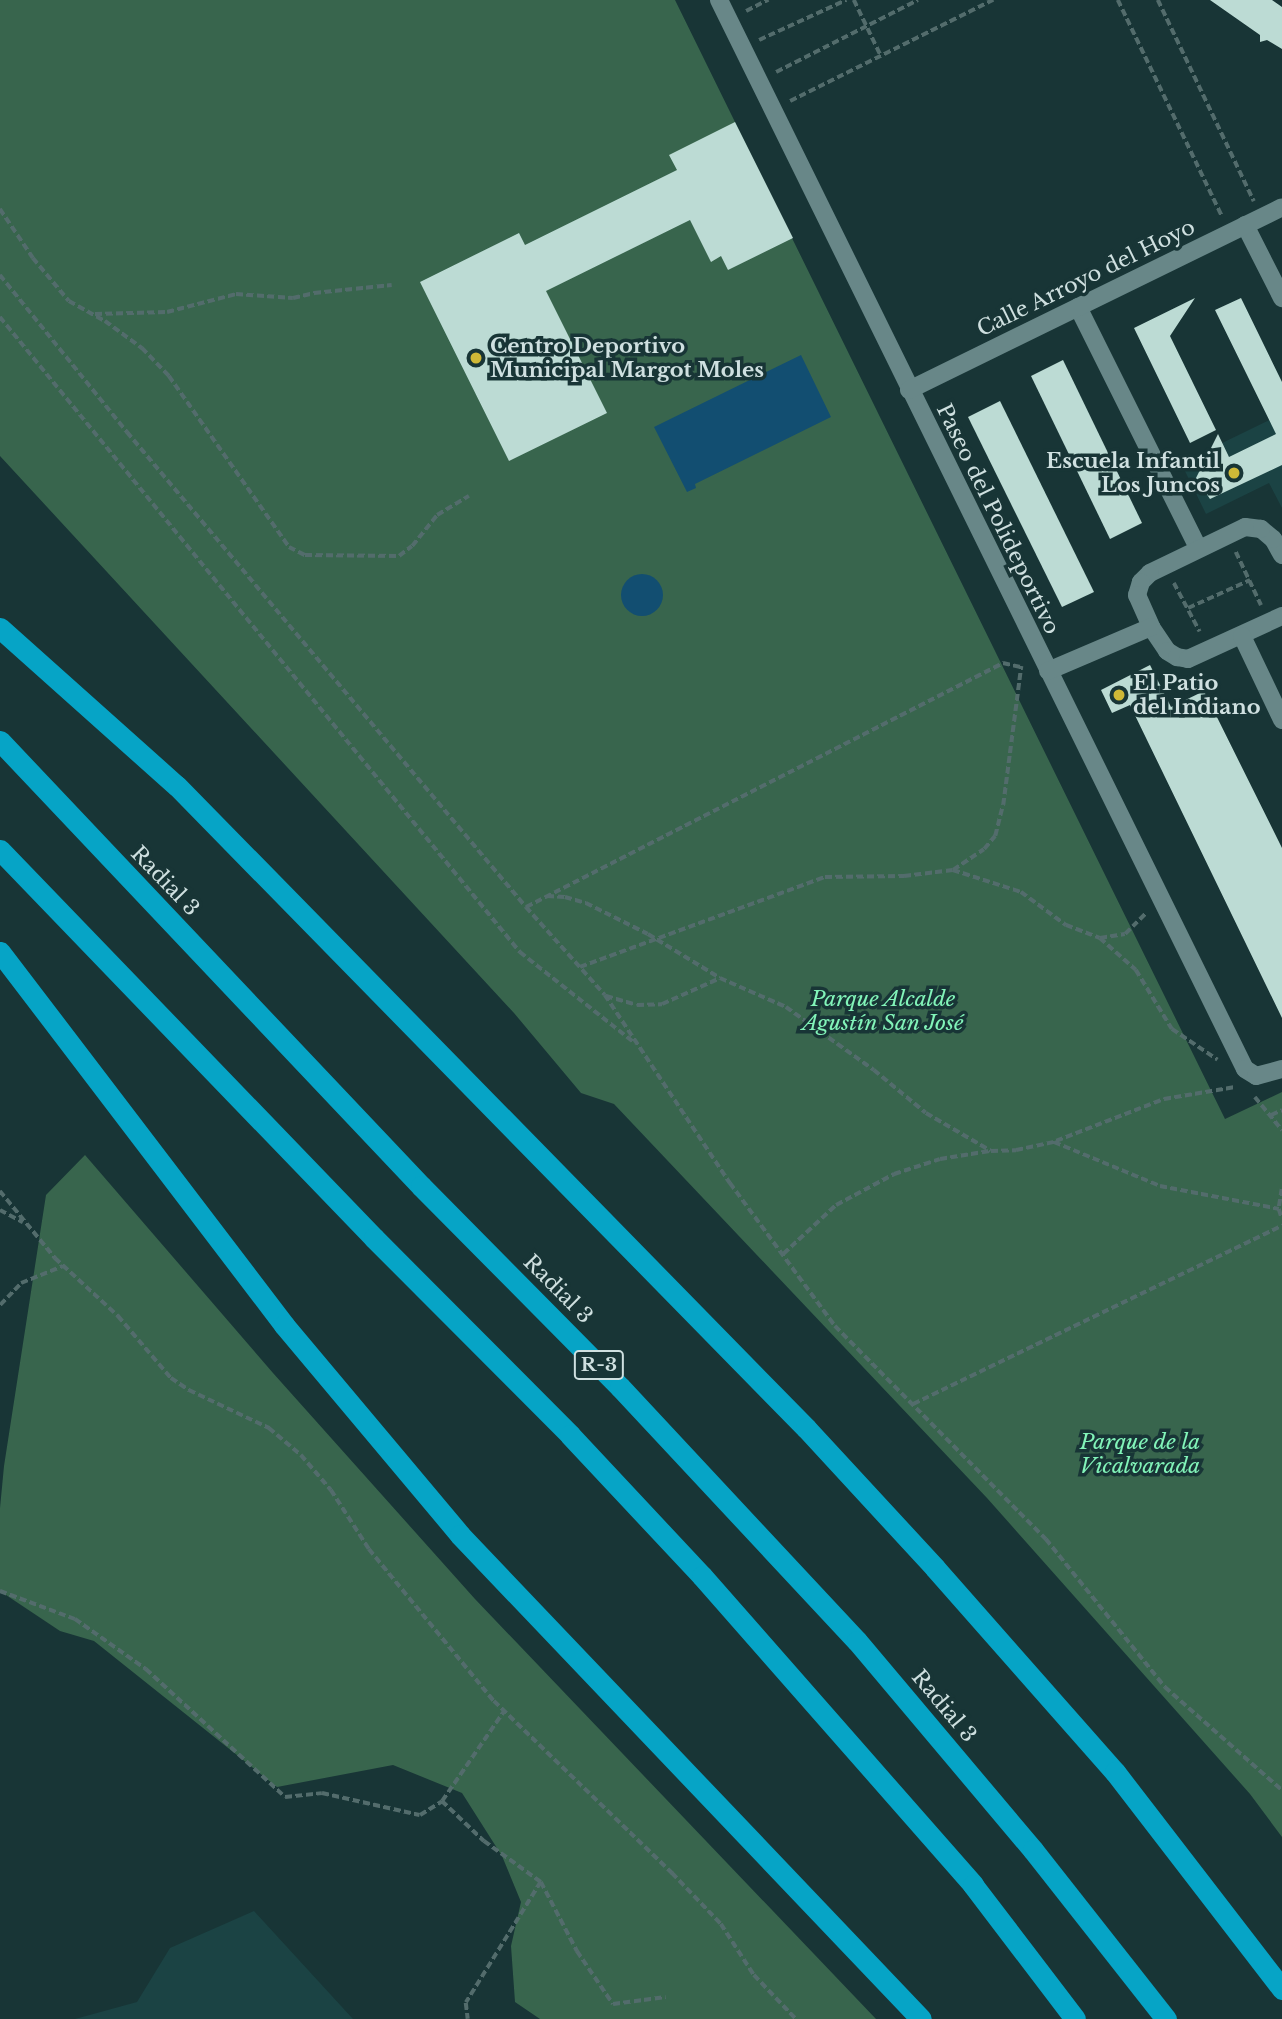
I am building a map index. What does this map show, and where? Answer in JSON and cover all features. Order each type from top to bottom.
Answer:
[{"type":"highway","points":[[0,628],[177,786],[806,1427],[1115,1772],[1282,1989]]},
{"type":"highway","name":"Radial 3","points":[[0,741],[421,1186],[620,1387],[858,1641],[1033,1850],[1166,2019]]},
{"type":"highway","points":[[0,850],[335,1198],[570,1435],[702,1576],[973,1885],[1075,2019]]},
{"type":"highway","points":[[0,952],[285,1325],[460,1535],[921,2019]]},
{"type":"street","name":"Paseo del Polideportivo","points":[[719,0],[1048,671],[1230,1059]]},
{"type":"street","name":"Calle Arroyo del Hoyo","points":[[909,390],[1282,207]]},
{"type":"street","points":[[1245,225],[1282,298]]},
{"type":"street","points":[[1078,307],[1198,548]]},
{"type":"street","points":[[1276,619],[1188,659],[1177,657],[1167,650],[1151,627],[1137,595],[1142,582],[1150,573],[1245,527],[1261,529],[1273,539],[1282,555]]},
{"type":"street","points":[[1048,671],[1151,627]]},
{"type":"street","points":[[1242,636],[1282,720]]},
{"type":"street","points":[[1230,1059],[1256,1076],[1282,1069]]},
{"type":"path","points":[[744,12],[768,0]]},
{"type":"path","points":[[758,41],[846,0]]},
{"type":"path","points":[[855,0],[881,56]]},
{"type":"path","points":[[774,72],[918,0]]},
{"type":"path","points":[[789,102],[993,0]]},
{"type":"path","points":[[1118,0],[1224,220]]},
{"type":"path","points":[[1157,0],[1257,206]]},
{"type":"path","points":[[0,209],[33,258],[69,300],[142,348],[169,376],[289,547],[305,555],[398,556],[412,546],[437,515],[469,496]]},
{"type":"path","points":[[0,275],[127,432],[526,906],[605,995],[730,1183],[835,1326],[1046,1539],[1165,1687],[1280,1784],[1282,1790]]},
{"type":"path","points":[[93,314],[167,312],[236,294],[293,298],[314,293],[392,285]]},
{"type":"path","points":[[0,317],[520,952],[639,1046]]},
{"type":"path","points":[[1228,534],[1250,580],[1276,619]]},
{"type":"path","points":[[1165,565],[1209,650]]},
{"type":"path","points":[[1188,609],[1250,580]]},
{"type":"path","points":[[526,906],[1003,663],[1048,671]]},
{"type":"path","points":[[953,870],[984,849],[995,836],[1003,806],[1021,666]]},
{"type":"path","points":[[580,967],[825,877],[904,876],[953,870],[1021,892],[1066,925],[1100,938],[1136,970],[1172,1029],[1230,1059]]},
{"type":"path","points":[[546,896],[565,897],[586,904],[655,938],[744,992],[786,1007],[874,1070],[926,1113],[991,1150]]},
{"type":"path","points":[[1100,938],[1125,934],[1146,913]]},
{"type":"path","points":[[605,995],[638,1005],[662,1004],[720,978]]},
{"type":"path","points":[[783,1254],[836,1205],[894,1174],[940,1160],[1054,1142],[1164,1099],[1235,1087]]},
{"type":"path","points":[[1255,1097],[1282,1130]]},
{"type":"path","points":[[1272,1115],[1282,1110]]},
{"type":"path","points":[[1054,1142],[1160,1186],[1279,1209]]},
{"type":"path","points":[[1282,1189],[1279,1209],[1282,1219]]},
{"type":"path","points":[[0,1191],[24,1223],[63,1266],[118,1317],[171,1378],[189,1390],[269,1428],[301,1455],[331,1490],[369,1549],[504,1711],[681,1881],[721,1924],[754,1975],[796,2019]]},
{"type":"path","points":[[0,1210],[24,1223]]},
{"type":"path","points":[[913,1404],[1282,1226]]},
{"type":"path","points":[[0,1305],[21,1283],[63,1266]]},
{"type":"path","points":[[0,1591],[75,1619],[146,1669],[285,1797],[322,1793],[420,1815],[442,1801],[504,1711]]},
{"type":"path","points":[[442,1801],[484,1841],[541,1882],[577,1951],[613,2004],[666,1997]]},
{"type":"path","points":[[468,2019],[466,2003],[541,1882]]},
{"type":"shaded area","name":"Escuela Infantil Los Juncos","points":[[1282,414],[1282,508],[1269,483],[1206,514],[1181,463]]},
{"type":"shaded area","points":[[254,1911],[353,2019],[75,2019],[137,2002],[170,1948]]},
{"type":"green space","points":[[0,0],[675,0],[1225,1119],[1282,1092],[1282,1837],[1250,1794],[987,1498],[614,1104],[581,1093],[514,1013],[0,456]]},
{"type":"green space","points":[[85,1155],[273,1373],[475,1599],[876,2019],[540,2019],[515,2002],[511,1946],[521,1902],[502,1856],[462,1793],[393,1765],[277,1787],[94,1641],[60,1631],[0,1591],[0,1508],[4,1466],[46,1195]]},
{"type":"water","points":[[801,355],[831,417],[695,484],[696,488],[687,492],[654,427]]},
{"type":"water","points":[[642,574],[657,580],[663,595],[657,610],[642,616],[627,610],[621,595],[627,580]]},
{"type":"building","points":[[1210,0],[1272,0],[1282,7],[1282,49],[1267,40],[1260,42],[1260,35]]},
{"type":"building","points":[[735,122],[793,238],[728,270],[721,256],[711,262],[690,220],[546,291],[607,413],[509,461],[420,282],[519,233],[525,245],[677,170],[669,155]]},
{"type":"building","points":[[1195,298],[1170,336],[1216,430],[1190,443],[1134,328]]},
{"type":"building","points":[[1241,298],[1282,382],[1282,465],[1210,499],[1196,478],[1218,434],[1229,457],[1276,434],[1215,310]]},
{"type":"building","points":[[1063,360],[1142,523],[1110,539],[1031,376]]},
{"type":"building","points":[[1000,401],[1094,592],[1062,607],[968,417]]},
{"type":"building","points":[[1150,665],[1171,707],[1204,691],[1282,848],[1282,1018],[1130,705],[1112,713],[1101,690]]},
{"type":"place","name":"Centro Deportivo Municipal Margot Moles","points":[[476,358]]},
{"type":"place","name":"Escuela Infantil Los Juncos","points":[[1234,473]]},
{"type":"place","name":"El Patio del Indiano","points":[[1119,695]]},
{"type":"park label","name":"Parque Alcalde Agustín San José","points":[[883,1011]]},
{"type":"park label","name":"Parque de la Vicalvarada","points":[[1140,1454]]}]
